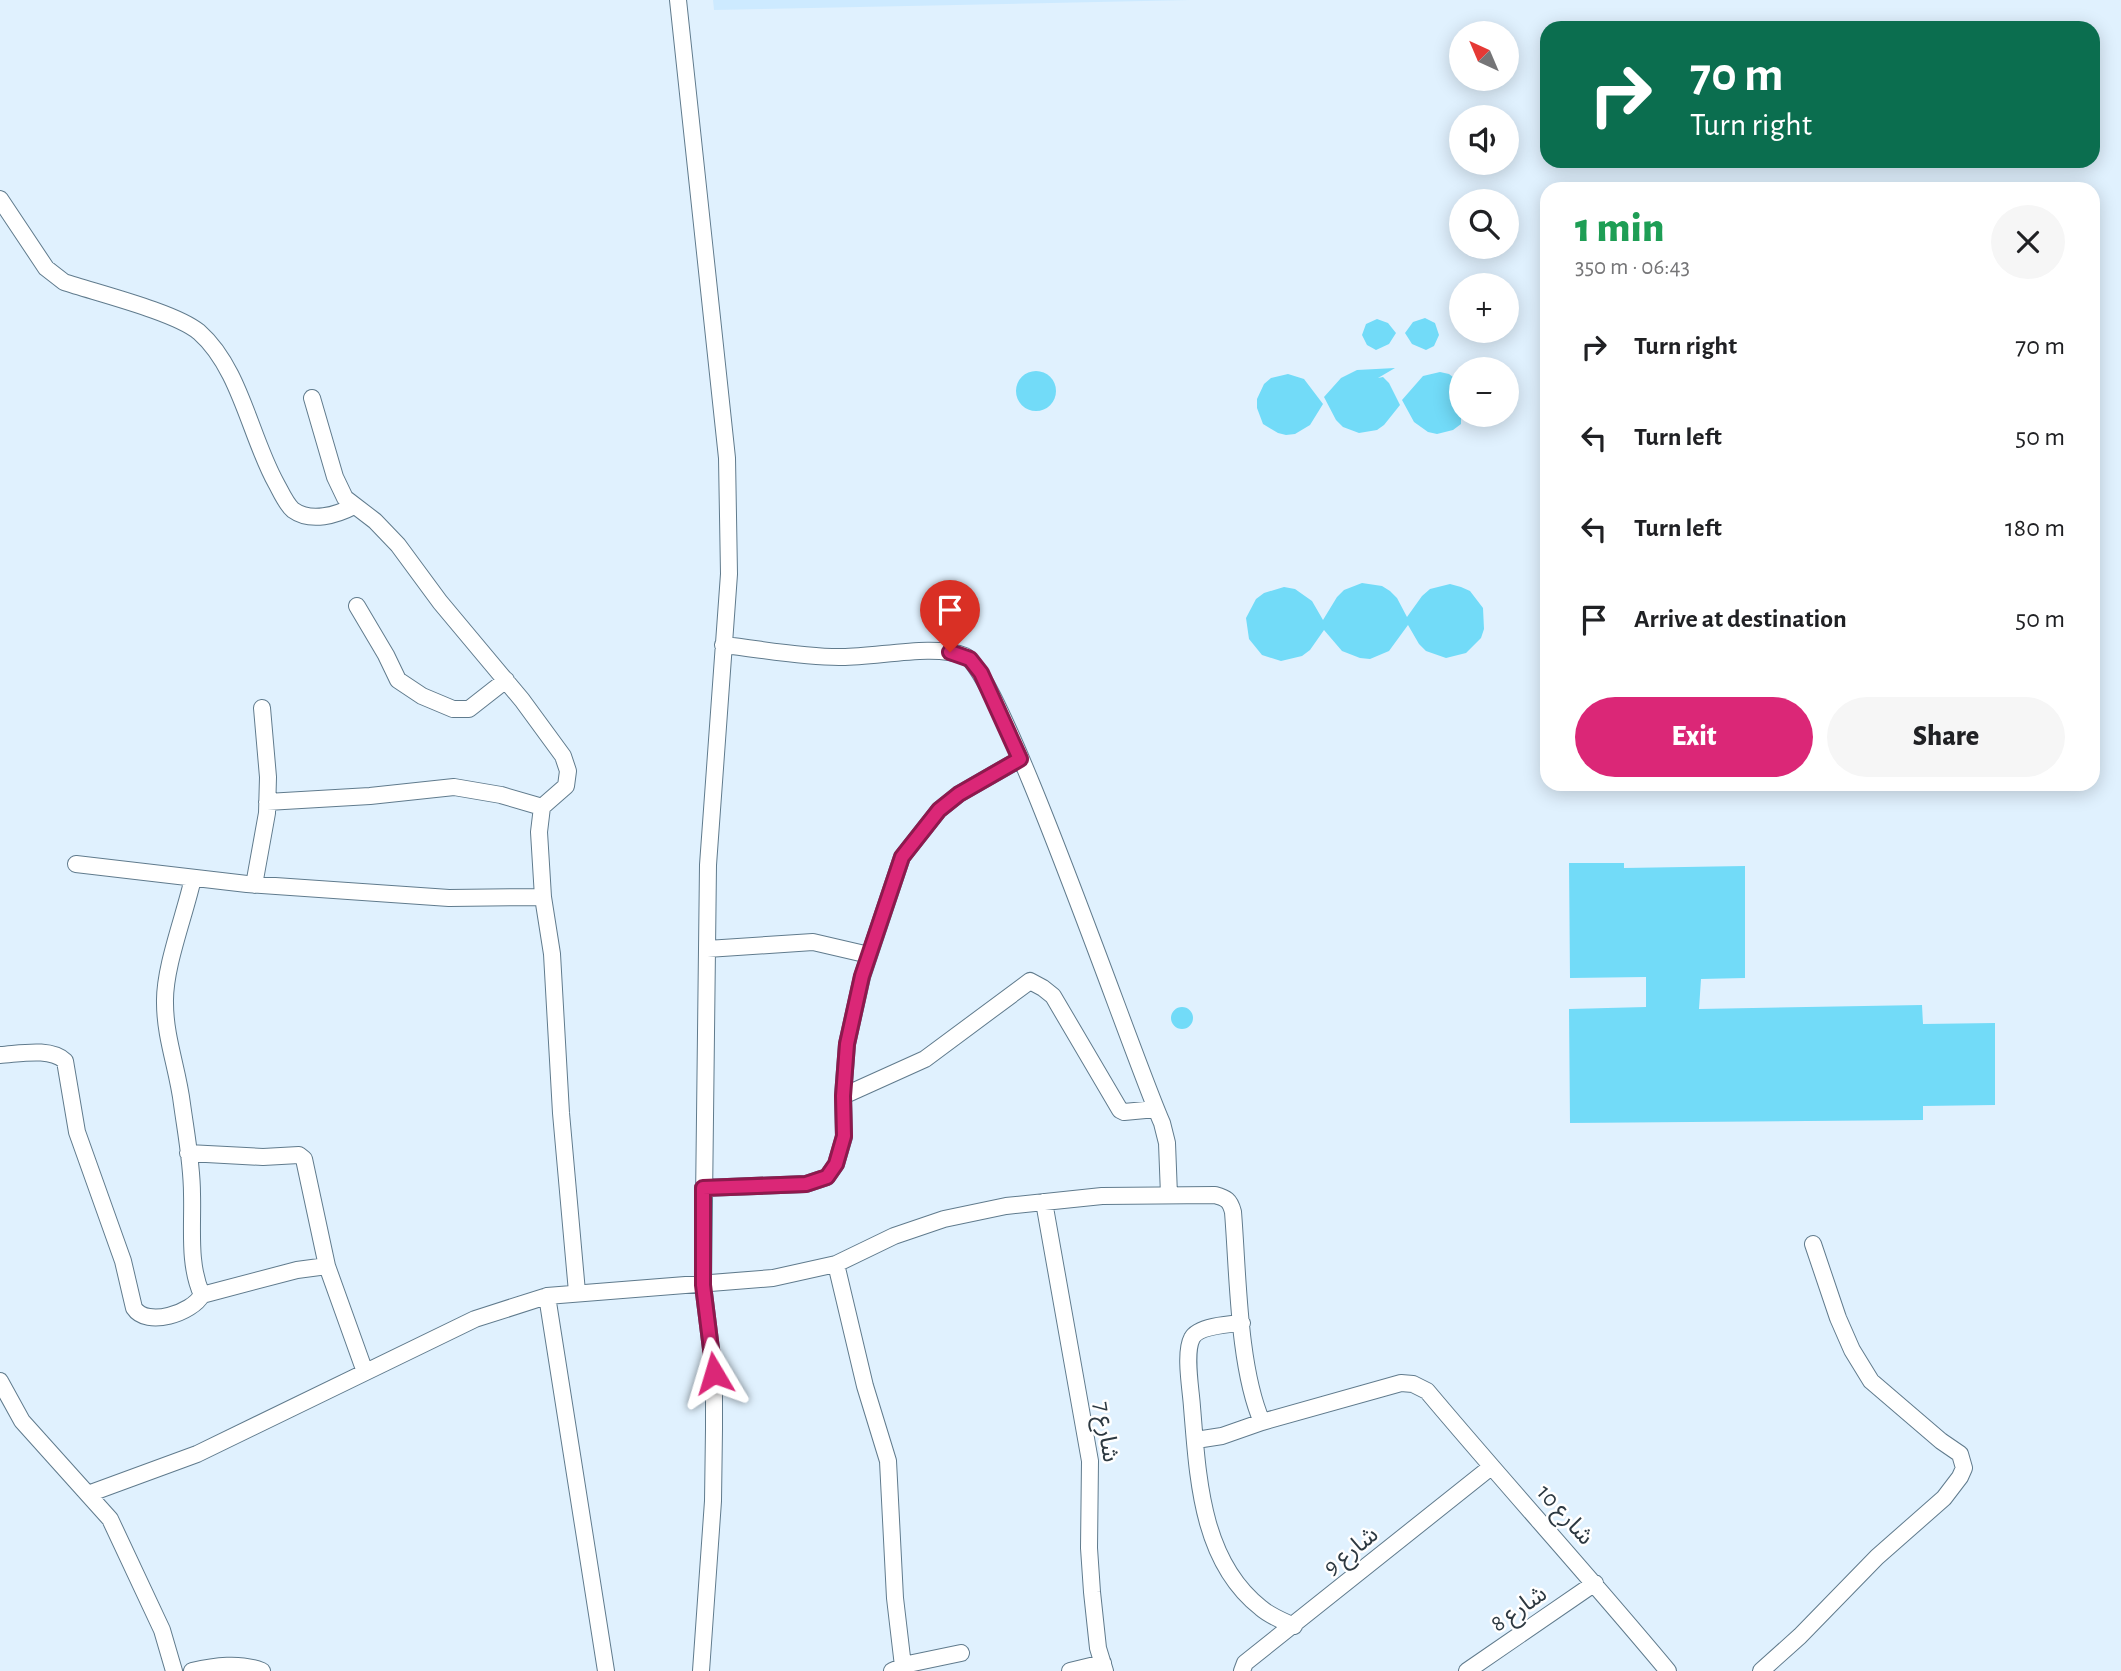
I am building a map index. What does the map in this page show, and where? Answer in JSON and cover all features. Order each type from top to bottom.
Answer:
[{"type":"street","points":[[678,0],[727,458],[729,574],[708,865],[703,1285],[714,1373],[715,1429],[713,1501],[701,1671]]},
{"type":"street","points":[[0,199],[46,268],[55,276],[64,282],[186,323],[199,332],[221,358],[273,478],[292,509],[303,515],[317,517],[340,513],[354,506]]},
{"type":"street","points":[[312,398],[335,477],[345,498],[398,545],[563,756],[568,771],[566,786],[542,807],[539,832],[543,897],[552,954],[561,1113],[577,1292]]},
{"type":"street","points":[[357,606],[398,680],[422,696],[453,709],[469,709],[506,681]]},
{"type":"street","points":[[723,645],[836,657],[869,657],[910,651],[950,652],[965,656],[974,663],[981,673],[1048,822],[1156,1109],[1167,1143],[1169,1195]]},
{"type":"street","points":[[254,885],[267,802],[268,777],[262,708]]},
{"type":"street","points":[[703,1188],[806,1184],[827,1177],[836,1164],[844,1136],[843,1096],[847,1044],[869,956],[902,857],[939,810],[959,794],[1020,759]]},
{"type":"street","points":[[267,802],[370,796],[454,787],[501,795],[542,807]]},
{"type":"street","points":[[76,864],[254,885],[449,898],[543,897]]},
{"type":"street","points":[[193,878],[167,975],[165,1003],[169,1048],[182,1099],[192,1193],[191,1233],[195,1271],[202,1295]]},
{"type":"street","points":[[707,949],[813,942],[869,956]]},
{"type":"street","points":[[843,1096],[925,1059],[1030,981],[1053,996],[1120,1110],[1124,1112],[1156,1109]]},
{"type":"street","points":[[0,1055],[44,1053],[62,1057],[65,1061],[78,1132],[123,1261],[134,1308],[143,1317],[155,1318],[186,1310],[198,1302],[202,1295],[297,1270],[327,1266]]},
{"type":"street","points":[[188,1153],[263,1157],[299,1155],[304,1159],[327,1266],[365,1372]]},
{"type":"street","points":[[88,1494],[197,1454],[475,1319],[547,1296],[773,1278],[836,1264],[894,1236],[944,1219],[1006,1206],[1102,1196],[1214,1195],[1227,1198],[1231,1203],[1252,1397],[1262,1422],[1222,1436],[1196,1440]]},
{"type":"street","name":"شارع 7","points":[[1044,1202],[1090,1461],[1091,1581],[1098,1648],[1104,1667]]},
{"type":"street","points":[[1760,1671],[1800,1636],[1877,1557],[1944,1498],[1964,1468],[1960,1454],[1880,1389],[1860,1365],[1839,1318],[1814,1244]]},
{"type":"street","points":[[836,1264],[865,1386],[888,1461],[897,1668],[961,1653]]},
{"type":"street","points":[[547,1296],[606,1671]]},
{"type":"street","points":[[1242,1323],[1224,1324],[1200,1331],[1191,1339],[1190,1378],[1202,1498],[1209,1530],[1221,1560],[1240,1587],[1262,1609],[1294,1626]]},
{"type":"street","points":[[0,1381],[22,1421],[110,1519],[162,1629],[174,1671]]},
{"type":"street","name":"شارع 10","points":[[1262,1422],[1401,1383],[1413,1384],[1427,1391],[1668,1671]]},
{"type":"street","name":"شارع 9","points":[[1242,1671],[1245,1663],[1492,1467]]},
{"type":"street","name":"شارع 8","points":[[1467,1671],[1595,1583]]},
{"type":"street","points":[[192,1671],[249,1666],[261,1671]]},
{"type":"street","points":[[1070,1671],[1104,1667]]},
{"type":"shaded area","points":[[713,0],[1191,0],[714,10]]},
{"type":"building","points":[[1425,318],[1435,323],[1439,335],[1434,346],[1426,350],[1412,344],[1405,333],[1413,322]]},
{"type":"building","points":[[1377,319],[1388,323],[1396,333],[1389,344],[1376,350],[1367,345],[1362,335],[1366,324]]},
{"type":"building","points":[[1395,368],[1378,378],[1383,377],[1389,383],[1400,405],[1384,425],[1377,430],[1359,433],[1343,427],[1336,420],[1324,397],[1341,378],[1357,370]]},
{"type":"building","points":[[1036,371],[1044,372],[1050,377],[1055,383],[1055,399],[1050,405],[1044,410],[1036,411],[1028,410],[1022,405],[1017,399],[1016,391],[1017,383],[1022,377],[1028,372]]},
{"type":"building","points":[[1440,372],[1449,374],[1449,427],[1457,427],[1453,430],[1437,434],[1428,432],[1414,422],[1402,400],[1423,376]]},
{"type":"building","points":[[1288,374],[1304,379],[1323,404],[1310,425],[1295,434],[1286,435],[1263,424],[1257,408],[1257,399],[1264,384],[1271,378]]},
{"type":"building","points":[[1362,583],[1382,586],[1390,591],[1407,617],[1430,589],[1450,584],[1470,591],[1483,608],[1484,629],[1481,638],[1466,653],[1446,658],[1426,651],[1408,625],[1389,651],[1370,659],[1342,651],[1324,630],[1310,650],[1302,656],[1281,661],[1262,655],[1249,639],[1246,618],[1256,599],[1264,593],[1284,587],[1295,589],[1312,601],[1323,620],[1344,590]]},
{"type":"building","points":[[1569,863],[1624,863],[1624,868],[1745,866],[1745,978],[1701,979],[1699,1009],[1922,1005],[1923,1024],[1995,1023],[1995,1105],[1923,1106],[1923,1120],[1570,1123],[1569,1009],[1646,1007],[1646,977],[1570,978]]},
{"type":"building","points":[[1182,1007],[1190,1010],[1193,1018],[1190,1026],[1182,1029],[1174,1026],[1171,1018],[1174,1010]]},
{"type":"route","points":[[714,1373],[703,1285],[703,1188],[806,1184],[827,1177],[836,1164],[844,1136],[843,1096],[847,1044],[862,976],[902,857],[939,810],[959,794],[1020,759],[981,673],[970,659],[950,652]]}]
